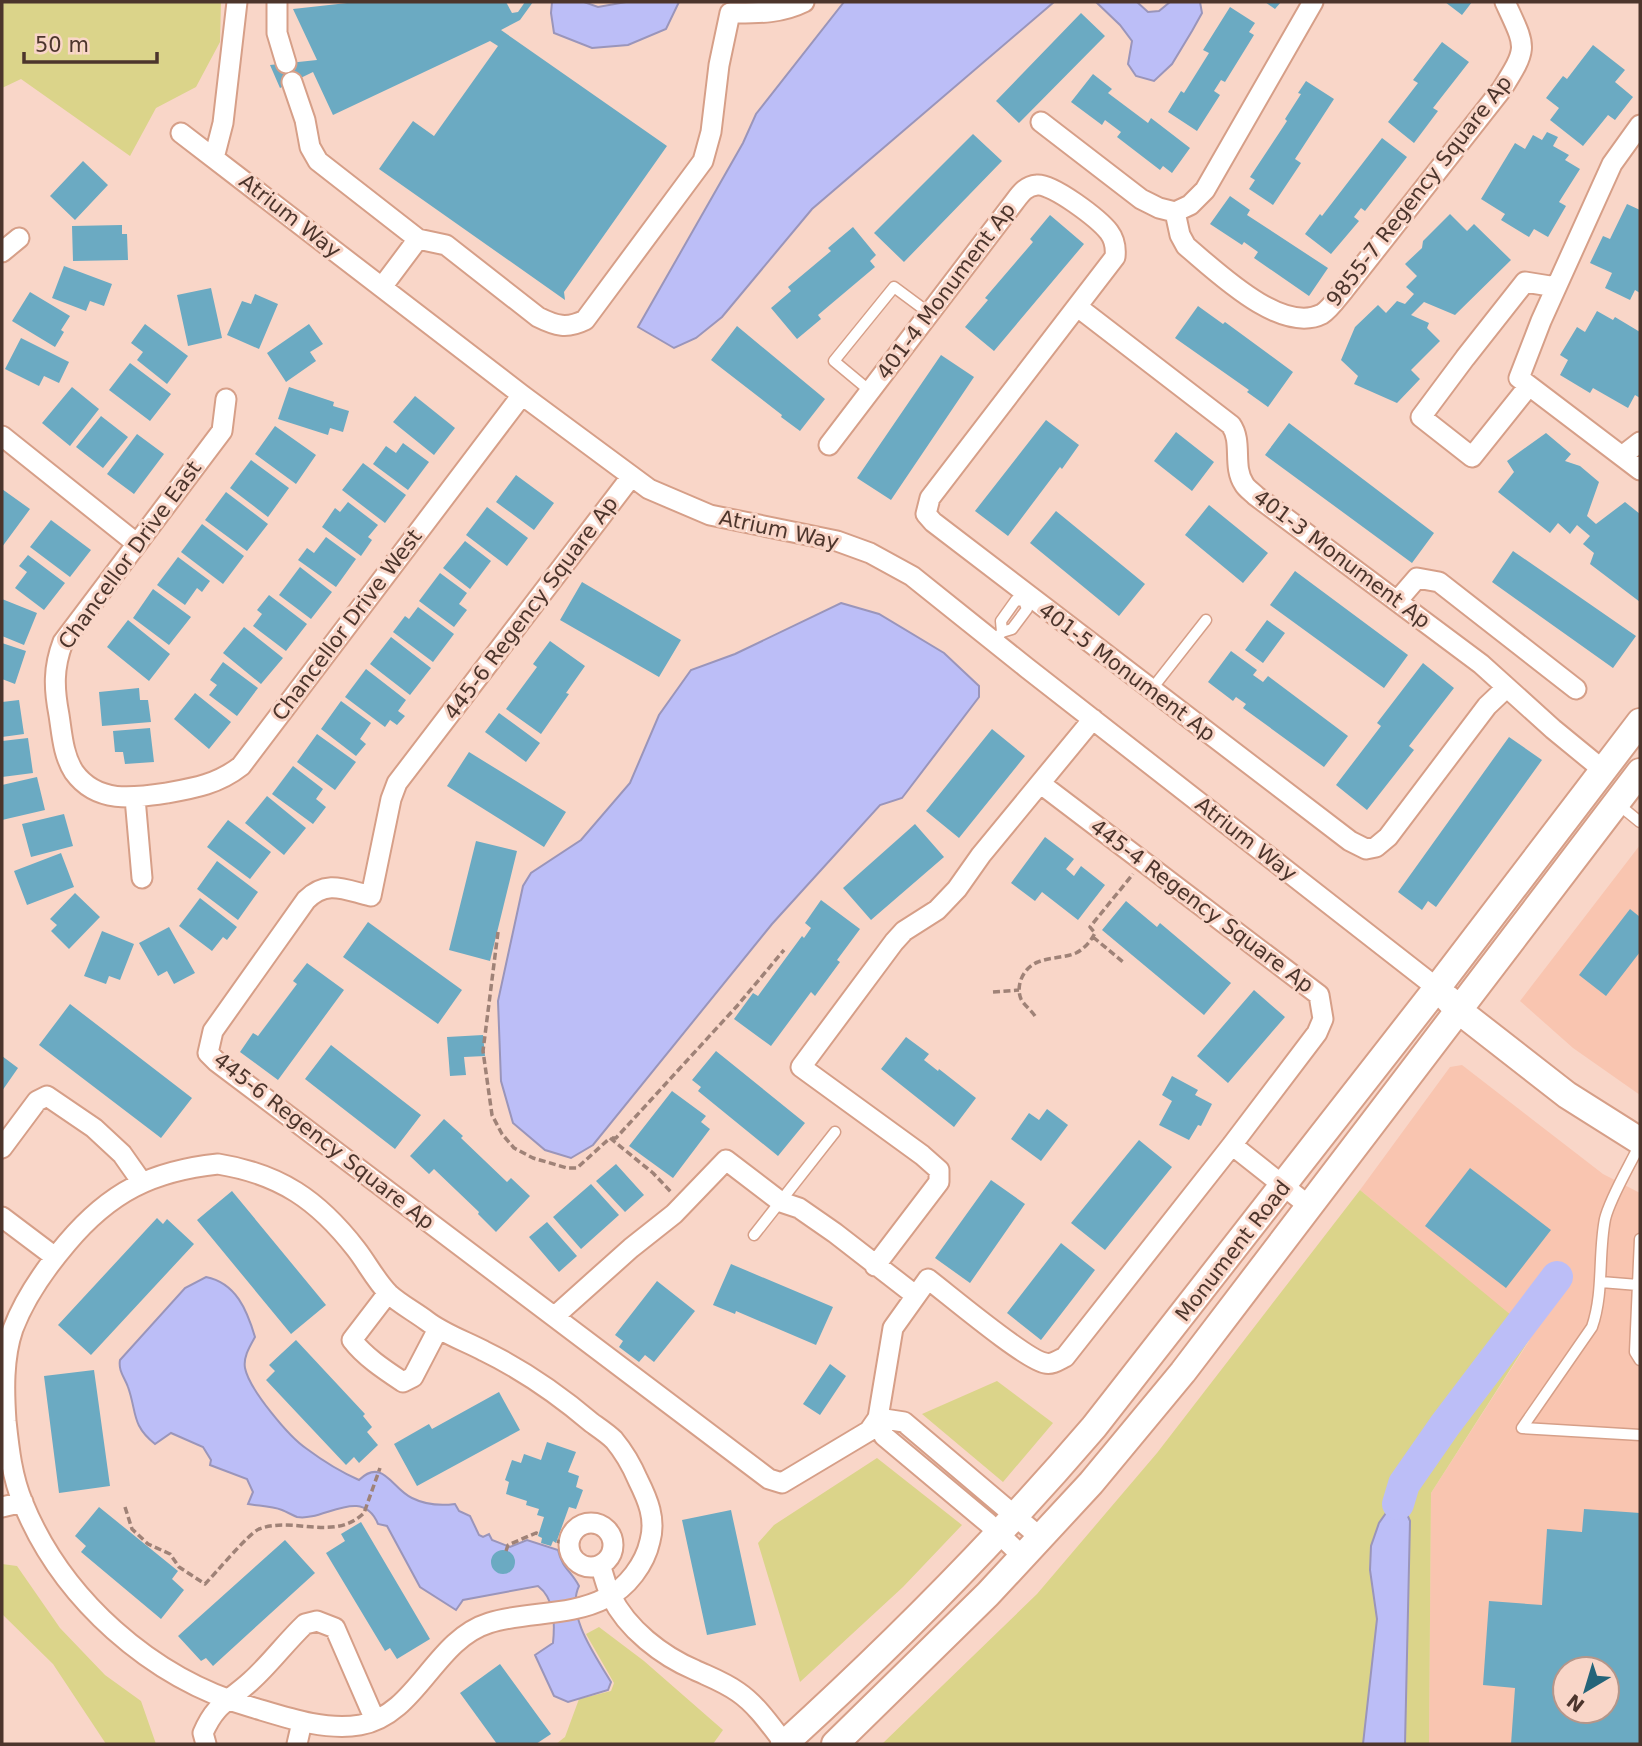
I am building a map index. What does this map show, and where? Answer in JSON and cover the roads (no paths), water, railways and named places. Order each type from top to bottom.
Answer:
[{"type":"main road","name":"Monument Road","points":[[784,1744],[899,1636],[1007,1524],[1094,1427],[1437,988],[1640,722]]},
{"type":"main road","name":"Monument Road","points":[[835,1744],[1023,1557],[1091,1483],[1175,1381],[1640,772]]},
{"type":"main road","points":[[1437,988],[1458,1010],[1567,1095],[1640,1143]]},
{"type":"street","points":[[214,158],[223,122],[237,2]]},
{"type":"street","points":[[277,2],[276,33],[305,120],[310,147],[318,161],[418,239],[446,245],[538,317],[553,325],[571,327],[585,320],[703,161],[712,132],[719,65],[730,13],[788,10],[804,2]]},
{"type":"street","points":[[1041,122],[1141,198],[1158,208],[1175,212],[1190,205],[1205,190],[1313,2]]},
{"type":"street","name":"9855-7 Regency Square Ap","points":[[1175,212],[1180,235],[1186,246],[1271,311],[1289,318],[1306,319],[1323,313],[1353,279],[1493,100],[1519,62],[1523,48],[1505,2]]},
{"type":"street","points":[[1640,124],[1612,164],[1556,287],[1519,378],[1640,470]]},
{"type":"street","name":"Atrium Way","points":[[181,133],[631,477],[673,500],[710,515],[837,541],[870,554],[912,576],[998,637],[1093,719],[1437,988]]},
{"type":"street","name":"401-4 Monument Ap","points":[[829,445],[1026,188],[1050,186],[1108,230],[1116,244],[1115,257],[1079,308]]},
{"type":"street","points":[[2,253],[19,238]]},
{"type":"street","points":[[383,287],[418,239]]},
{"type":"street","points":[[1528,387],[1472,457],[1421,417],[1525,282],[1556,287]]},
{"type":"street","name":"401-5 Monument Ap","points":[[1079,308],[930,498],[926,514],[953,539],[1026,598],[1350,841],[1366,849],[1376,846],[1388,836],[1487,706],[1506,688]]},
{"type":"street","name":"401-3 Monument Ap","points":[[1079,308],[1231,425],[1237,433],[1238,469],[1244,484],[1256,496],[1481,664],[1553,729],[1603,769]]},
{"type":"street","name":"Chancellor Drive West","points":[[135,798],[213,784],[241,765],[522,395]]},
{"type":"street","name":"Chancellor Drive East","points":[[135,798],[103,794],[88,785],[75,772],[66,757],[55,692],[57,658],[63,642],[222,431],[226,399]]},
{"type":"street","points":[[2,436],[136,543]]},
{"type":"street","points":[[1622,456],[1640,442]]},
{"type":"street","name":"445-6 Regency Square Ap","points":[[631,477],[397,783],[391,799],[371,896],[329,886],[316,891],[306,900],[213,1031],[208,1053],[366,1176],[769,1479],[782,1483],[805,1471],[869,1430],[877,1418]]},
{"type":"street","points":[[1398,600],[1417,578],[1439,582],[1576,690]]},
{"type":"street","points":[[875,1266],[939,1182],[939,1170],[801,1067],[894,942],[904,931],[937,910],[957,888],[1093,719]]},
{"type":"street","name":"445-4 Regency Square Ap","points":[[915,1295],[928,1279],[1025,1354],[1044,1363],[1055,1363],[1065,1357],[1232,1145],[1317,1033],[1323,1020],[1319,995],[1041,784]]},
{"type":"street","points":[[135,798],[142,878]]},
{"type":"street","points":[[2,1148],[37,1101],[47,1096],[94,1128],[122,1154],[141,1181]]},
{"type":"street","points":[[1232,1145],[1309,1206]]},
{"type":"street","points":[[555,1317],[683,1204],[726,1160],[781,1202],[799,1208],[915,1295],[893,1328],[877,1418],[884,1436],[936,1480],[1007,1524],[1041,1538]]},
{"type":"street","points":[[218,1164],[246,1169],[276,1179],[302,1194],[332,1220],[357,1249],[388,1293],[438,1329],[533,1378],[613,1440],[633,1468],[648,1500],[654,1528],[648,1551],[631,1578],[611,1596],[582,1609],[489,1623],[467,1633],[444,1653],[402,1702],[375,1720],[358,1726],[302,1722],[226,1700],[175,1675],[111,1628],[70,1584],[23,1502],[5,1455],[5,1385],[11,1334],[26,1300],[55,1257],[79,1228],[141,1181],[187,1167],[218,1164]]},
{"type":"street","points":[[2,1217],[55,1257]]},
{"type":"street","points":[[388,1293],[352,1340],[359,1349],[394,1376],[403,1382],[413,1377],[438,1329]]},
{"type":"street","points":[[877,1418],[904,1422],[951,1461],[1007,1524],[1023,1557]]},
{"type":"street","points":[[936,1480],[951,1461]]},
{"type":"street","points":[[2,1507],[23,1502]]},
{"type":"street","points":[[600,1525],[606,1529],[613,1542],[611,1556],[600,1565],[593,1568],[579,1564],[563,1543],[579,1526],[600,1525]]},
{"type":"street","points":[[600,1565],[611,1596],[637,1631],[663,1654],[716,1677],[741,1694],[762,1715],[784,1744]]},
{"type":"street","points":[[206,1744],[203,1733],[211,1715],[251,1681],[304,1624],[317,1621],[335,1628],[375,1720]]},
{"type":"street","points":[[297,1744],[302,1722]]},
{"type":"lane","points":[[870,391],[834,361],[894,287],[929,313]]},
{"type":"lane","points":[[998,637],[1012,629],[1022,616],[1027,609],[1026,598]]},
{"type":"lane","points":[[1151,690],[1206,620]]},
{"type":"lane","points":[[1617,804],[1640,822]]},
{"type":"lane","points":[[754,1235],[835,1132]]},
{"type":"lane","points":[[1640,1143],[1606,1215],[1598,1310],[1592,1327],[1522,1428],[1640,1435]]},
{"type":"lane","points":[[1640,1239],[1635,1352],[1640,1360]]},
{"type":"lane","points":[[1601,1282],[1638,1285]]},
{"type":"water","points":[[552,2],[584,2],[598,7],[626,2],[679,2],[666,29],[628,45],[592,48],[554,33]]},
{"type":"water","points":[[844,2],[1054,2],[812,209],[722,317],[696,338],[674,348],[638,327],[743,143],[756,114]]},
{"type":"water","points":[[1096,2],[1137,2],[1148,12],[1159,11],[1170,2],[1200,2],[1202,13],[1172,64],[1154,81],[1136,76],[1128,64],[1132,41]]},
{"type":"water","points":[[841,603],[879,614],[944,653],[979,686],[979,697],[902,798],[880,805],[772,924],[593,1145],[571,1158],[545,1150],[513,1123],[501,1081],[498,1001],[523,886],[531,873],[581,840],[630,783],[659,715],[691,670],[735,654]]},
{"type":"water","points":[[206,1277],[225,1285],[239,1299],[255,1337],[245,1360],[248,1377],[271,1412],[299,1443],[332,1466],[359,1480],[367,1474],[381,1473],[405,1494],[417,1500],[433,1504],[455,1504],[459,1511],[470,1516],[479,1535],[483,1537],[489,1534],[492,1540],[510,1547],[527,1540],[558,1550],[564,1565],[579,1586],[576,1610],[579,1623],[611,1682],[608,1690],[568,1702],[554,1696],[535,1655],[553,1643],[554,1635],[551,1604],[538,1586],[463,1600],[456,1610],[420,1587],[387,1526],[378,1524],[371,1513],[362,1507],[352,1506],[318,1515],[297,1517],[278,1509],[248,1504],[253,1492],[247,1479],[210,1465],[211,1460],[203,1447],[171,1433],[155,1444],[147,1437],[138,1424],[120,1360],[185,1288]]},
{"type":"water","points":[[1393,1503],[1403,1505],[1410,1521],[1405,1744],[1363,1744],[1377,1619],[1370,1570],[1371,1546],[1379,1523]]},
{"type":"waterway","points":[[1398,1504],[1404,1484],[1445,1425],[1557,1277]]}]
